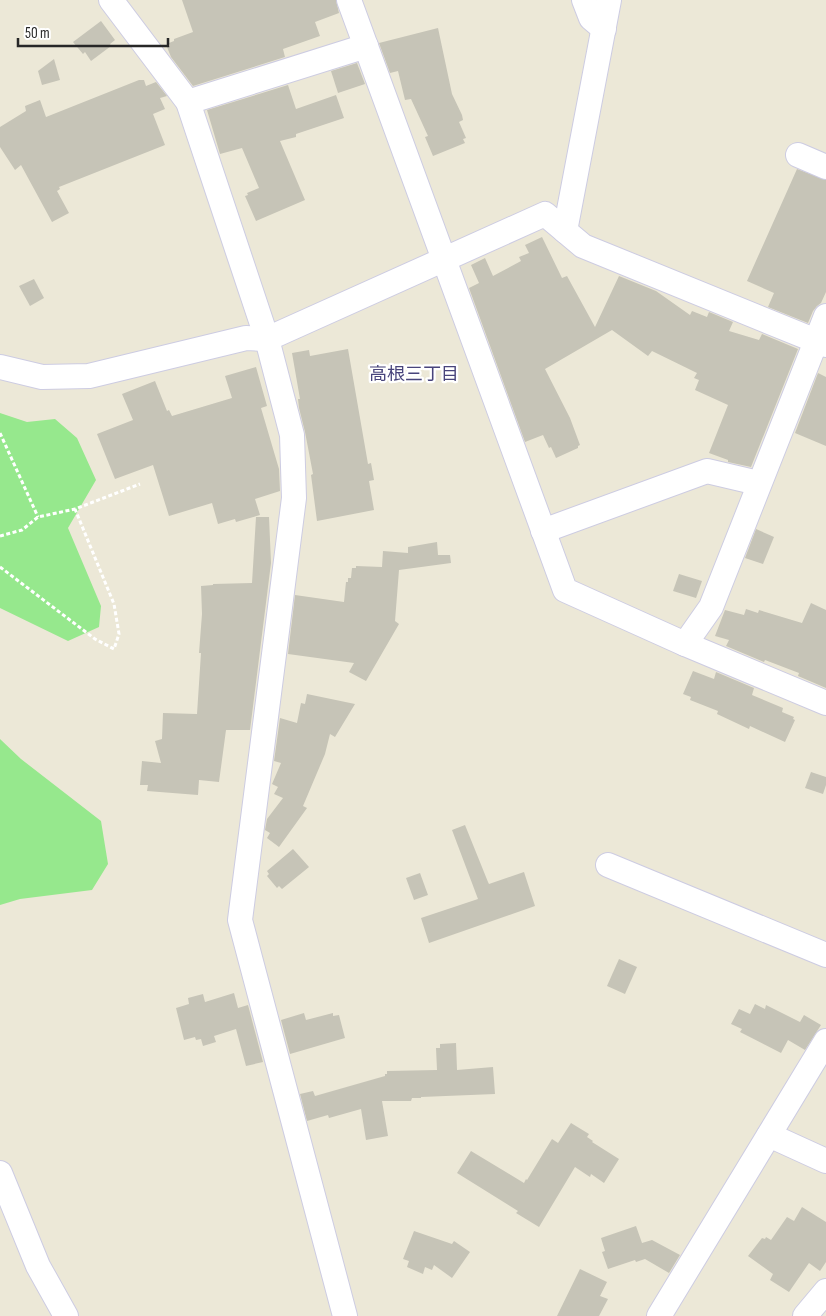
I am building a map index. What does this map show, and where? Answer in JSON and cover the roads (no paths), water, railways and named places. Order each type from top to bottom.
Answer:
[{"type":"street","points":[[111,0],[188,102],[267,339],[292,435],[294,498],[240,920],[345,1316]]},
{"type":"street","points":[[349,0],[565,590],[826,703]]},
{"type":"street","points":[[584,0],[591,18],[604,29]]},
{"type":"street","points":[[565,231],[609,0]]},
{"type":"street","points":[[188,102],[366,46]]},
{"type":"street","points":[[798,155],[826,167]]},
{"type":"street","points":[[0,367],[42,377],[89,376],[246,338],[267,339],[545,214],[583,246],[821,342]]},
{"type":"street","points":[[686,644],[711,606],[758,483],[821,342],[826,316]]},
{"type":"street","points":[[542,530],[707,471],[758,483]]},
{"type":"street","points":[[608,866],[826,955]]},
{"type":"street","points":[[659,1316],[826,1041]]},
{"type":"street","points":[[769,1135],[826,1161]]},
{"type":"street","points":[[0,1173],[38,1266],[66,1316]]},
{"type":"street","points":[[805,1316],[826,1291]]},
{"type":"district","name":"高根三丁目","points":[[414,374]]}]
